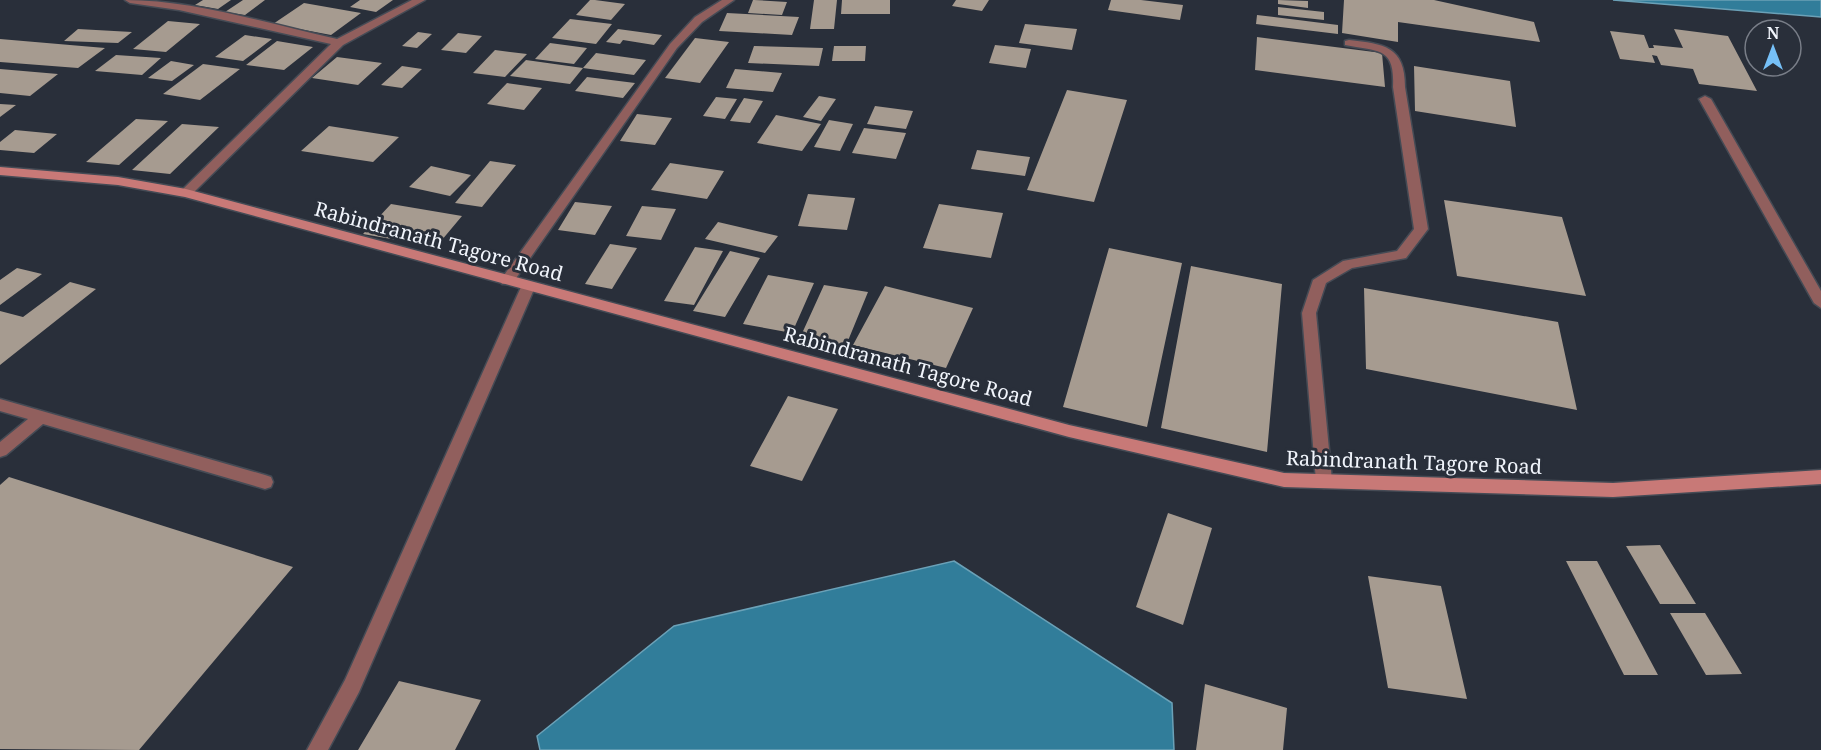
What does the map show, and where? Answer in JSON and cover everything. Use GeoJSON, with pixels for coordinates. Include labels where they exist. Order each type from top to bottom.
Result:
{"type":"FeatureCollection","features":[{"type":"Feature","properties":{"kind":"street"},"geometry":{"type":"LineString","coordinates":[[130,0],[179,7],[339,44]]}},
{"type":"Feature","properties":{"kind":"street"},"geometry":{"type":"LineString","coordinates":[[186,193],[339,44],[358,31],[420,0]]}},
{"type":"Feature","properties":{"kind":"street"},"geometry":{"type":"LineString","coordinates":[[507,281],[585,168],[688,29],[716,6],[729,0]]}},
{"type":"Feature","properties":{"kind":"street"},"geometry":{"type":"LineString","coordinates":[[1324,481],[1309,313],[1320,280],[1348,264],[1401,255],[1421,229],[1399,87],[1398,66],[1391,54],[1372,46],[1349,43]]}},
{"type":"Feature","properties":{"kind":"street"},"geometry":{"type":"LineString","coordinates":[[1705,99],[1821,303]]}},
{"type":"Feature","properties":{"kind":"street","name":"Rabindranath Tagore Road"},"geometry":{"type":"LineString","coordinates":[[0,171],[118,182],[186,193],[1069,431],[1284,480],[1613,490],[1821,477]]}},
{"type":"Feature","properties":{"kind":"street"},"geometry":{"type":"LineString","coordinates":[[317,750],[352,686],[528,287]]}},
{"type":"Feature","properties":{"kind":"street"},"geometry":{"type":"LineString","coordinates":[[0,405],[265,482]]}},
{"type":"Feature","properties":{"kind":"street"},"geometry":{"type":"LineString","coordinates":[[0,451],[42,416]]}},
{"type":"Feature","properties":{"kind":"water"},"geometry":{"type":"Polygon","coordinates":[[[1613,0],[1821,0],[1821,17],[1809,16],[1613,0]]]}},
{"type":"Feature","properties":{"kind":"water"},"geometry":{"type":"Polygon","coordinates":[[[954,561],[1172,703],[1174,750],[540,750],[537,736],[674,626],[954,561]]]}},
{"type":"Feature","properties":{"kind":"building"},"geometry":{"type":"Polygon","coordinates":[[[203,0],[231,0],[218,9],[195,5],[203,0]]]}},
{"type":"Feature","properties":{"kind":"building"},"geometry":{"type":"Polygon","coordinates":[[[243,0],[265,0],[245,15],[225,12],[243,0]]]}},
{"type":"Feature","properties":{"kind":"building"},"geometry":{"type":"Polygon","coordinates":[[[360,0],[393,0],[376,12],[350,7],[360,0]]]}},
{"type":"Feature","properties":{"kind":"building"},"geometry":{"type":"Polygon","coordinates":[[[590,0],[625,4],[611,20],[576,15],[590,0]]]}},
{"type":"Feature","properties":{"kind":"building"},"geometry":{"type":"Polygon","coordinates":[[[753,0],[787,2],[782,15],[748,13],[753,0]]]}},
{"type":"Feature","properties":{"kind":"building"},"geometry":{"type":"Polygon","coordinates":[[[814,0],[837,0],[834,29],[810,29],[814,0]]]}},
{"type":"Feature","properties":{"kind":"building"},"geometry":{"type":"Polygon","coordinates":[[[842,0],[890,0],[890,14],[841,14],[842,0]]]}},
{"type":"Feature","properties":{"kind":"building"},"geometry":{"type":"Polygon","coordinates":[[[956,0],[989,0],[982,11],[952,6],[956,0]]]}},
{"type":"Feature","properties":{"kind":"building"},"geometry":{"type":"Polygon","coordinates":[[[1111,0],[1141,0],[1183,5],[1180,20],[1108,10],[1111,0]]]}},
{"type":"Feature","properties":{"kind":"building"},"geometry":{"type":"Polygon","coordinates":[[[1278,0],[1308,1],[1308,8],[1278,4],[1278,0]]]}},
{"type":"Feature","properties":{"kind":"building"},"geometry":{"type":"Polygon","coordinates":[[[1344,0],[1434,0],[1534,22],[1540,42],[1398,22],[1398,42],[1342,33],[1344,0]]]}},
{"type":"Feature","properties":{"kind":"building"},"geometry":{"type":"Polygon","coordinates":[[[304,3],[361,13],[331,35],[273,24],[304,3]]]}},
{"type":"Feature","properties":{"kind":"building"},"geometry":{"type":"Polygon","coordinates":[[[1278,7],[1324,12],[1324,20],[1278,15],[1278,7]]]}},
{"type":"Feature","properties":{"kind":"building"},"geometry":{"type":"Polygon","coordinates":[[[727,13],[799,17],[792,35],[719,31],[727,13]]]}},
{"type":"Feature","properties":{"kind":"building"},"geometry":{"type":"Polygon","coordinates":[[[1257,15],[1338,25],[1338,34],[1256,24],[1257,15]]]}},
{"type":"Feature","properties":{"kind":"building"},"geometry":{"type":"Polygon","coordinates":[[[570,19],[612,24],[596,44],[552,38],[570,19]]]}},
{"type":"Feature","properties":{"kind":"building"},"geometry":{"type":"Polygon","coordinates":[[[168,21],[200,24],[166,52],[133,49],[168,21]]]}},
{"type":"Feature","properties":{"kind":"building"},"geometry":{"type":"Polygon","coordinates":[[[1025,24],[1077,29],[1072,50],[1019,43],[1025,24]]]}},
{"type":"Feature","properties":{"kind":"building"},"geometry":{"type":"Polygon","coordinates":[[[78,29],[132,32],[118,43],[64,41],[78,29]]]}},
{"type":"Feature","properties":{"kind":"building"},"geometry":{"type":"Polygon","coordinates":[[[618,29],[662,35],[654,45],[623,40],[620,44],[606,42],[618,29]]]}},
{"type":"Feature","properties":{"kind":"building"},"geometry":{"type":"Polygon","coordinates":[[[1674,29],[1728,36],[1743,64],[1743,78],[1750,78],[1757,91],[1699,84],[1693,69],[1661,65],[1657,56],[1652,55],[1655,63],[1620,59],[1610,31],[1644,35],[1649,48],[1654,48],[1653,45],[1683,48],[1674,29]]]}},
{"type":"Feature","properties":{"kind":"building"},"geometry":{"type":"Polygon","coordinates":[[[418,32],[432,34],[417,48],[402,46],[418,32]]]}},
{"type":"Feature","properties":{"kind":"building"},"geometry":{"type":"Polygon","coordinates":[[[458,33],[482,36],[466,53],[441,50],[458,33]]]}},
{"type":"Feature","properties":{"kind":"building"},"geometry":{"type":"Polygon","coordinates":[[[245,35],[272,39],[243,61],[215,57],[245,35]]]}},
{"type":"Feature","properties":{"kind":"building"},"geometry":{"type":"Polygon","coordinates":[[[1257,37],[1382,53],[1385,87],[1255,70],[1257,37]]]}},
{"type":"Feature","properties":{"kind":"building"},"geometry":{"type":"Polygon","coordinates":[[[695,38],[729,42],[700,83],[665,78],[695,38]]]}},
{"type":"Feature","properties":{"kind":"building"},"geometry":{"type":"Polygon","coordinates":[[[0,39],[105,48],[78,68],[0,62],[0,39]]]}},
{"type":"Feature","properties":{"kind":"building"},"geometry":{"type":"Polygon","coordinates":[[[277,41],[313,47],[284,70],[246,65],[277,41]]]}},
{"type":"Feature","properties":{"kind":"building"},"geometry":{"type":"Polygon","coordinates":[[[550,43],[587,48],[574,64],[535,59],[550,43]]]}},
{"type":"Feature","properties":{"kind":"building"},"geometry":{"type":"Polygon","coordinates":[[[995,45],[1031,49],[1026,68],[989,63],[995,45]]]}},
{"type":"Feature","properties":{"kind":"building"},"geometry":{"type":"Polygon","coordinates":[[[754,46],[823,48],[819,66],[748,63],[754,46]]]}},
{"type":"Feature","properties":{"kind":"building"},"geometry":{"type":"Polygon","coordinates":[[[834,46],[866,46],[865,61],[832,61],[834,46]]]}},
{"type":"Feature","properties":{"kind":"building"},"geometry":{"type":"Polygon","coordinates":[[[495,50],[527,54],[505,77],[473,73],[495,50]]]}},
{"type":"Feature","properties":{"kind":"building"},"geometry":{"type":"Polygon","coordinates":[[[596,53],[646,60],[634,75],[583,68],[596,53]]]}},
{"type":"Feature","properties":{"kind":"building"},"geometry":{"type":"Polygon","coordinates":[[[116,55],[161,58],[142,75],[95,71],[116,55]]]}},
{"type":"Feature","properties":{"kind":"building"},"geometry":{"type":"Polygon","coordinates":[[[337,57],[382,63],[358,85],[312,78],[337,57]]]}},
{"type":"Feature","properties":{"kind":"building"},"geometry":{"type":"Polygon","coordinates":[[[526,60],[583,68],[570,84],[510,76],[526,60]]]}},
{"type":"Feature","properties":{"kind":"building"},"geometry":{"type":"Polygon","coordinates":[[[171,61],[194,65],[172,81],[148,78],[171,61]]]}},
{"type":"Feature","properties":{"kind":"building"},"geometry":{"type":"Polygon","coordinates":[[[203,64],[240,69],[200,100],[163,94],[203,64]]]}},
{"type":"Feature","properties":{"kind":"building"},"geometry":{"type":"Polygon","coordinates":[[[402,66],[422,69],[402,88],[381,85],[402,66]]]}},
{"type":"Feature","properties":{"kind":"building"},"geometry":{"type":"Polygon","coordinates":[[[1414,66],[1510,81],[1516,127],[1415,111],[1414,66]]]}},
{"type":"Feature","properties":{"kind":"building"},"geometry":{"type":"Polygon","coordinates":[[[0,69],[58,74],[30,96],[0,93],[0,69]]]}},
{"type":"Feature","properties":{"kind":"building"},"geometry":{"type":"Polygon","coordinates":[[[735,69],[782,73],[773,92],[726,88],[735,69]]]}},
{"type":"Feature","properties":{"kind":"building"},"geometry":{"type":"Polygon","coordinates":[[[587,77],[635,83],[623,98],[575,91],[587,77]]]}},
{"type":"Feature","properties":{"kind":"building"},"geometry":{"type":"Polygon","coordinates":[[[507,83],[542,88],[524,110],[487,104],[507,83]]]}},
{"type":"Feature","properties":{"kind":"building"},"geometry":{"type":"Polygon","coordinates":[[[1067,90],[1127,100],[1094,202],[1027,190],[1067,90]]]}},
{"type":"Feature","properties":{"kind":"building"},"geometry":{"type":"Polygon","coordinates":[[[819,96],[836,99],[821,121],[803,117],[819,96]]]}},
{"type":"Feature","properties":{"kind":"building"},"geometry":{"type":"Polygon","coordinates":[[[716,97],[737,99],[725,119],[703,116],[716,97]]]}},
{"type":"Feature","properties":{"kind":"building"},"geometry":{"type":"Polygon","coordinates":[[[744,98],[763,101],[750,123],[730,121],[744,98]]]}},
{"type":"Feature","properties":{"kind":"building"},"geometry":{"type":"Polygon","coordinates":[[[0,104],[16,105],[0,117],[0,104]]]}},
{"type":"Feature","properties":{"kind":"building"},"geometry":{"type":"Polygon","coordinates":[[[875,106],[913,111],[906,129],[867,124],[875,106]]]}},
{"type":"Feature","properties":{"kind":"building"},"geometry":{"type":"Polygon","coordinates":[[[637,114],[672,118],[655,145],[620,141],[637,114]]]}},
{"type":"Feature","properties":{"kind":"building"},"geometry":{"type":"Polygon","coordinates":[[[776,115],[821,124],[802,151],[757,143],[776,115]]]}},
{"type":"Feature","properties":{"kind":"building"},"geometry":{"type":"Polygon","coordinates":[[[136,119],[168,121],[119,165],[86,162],[136,119]]]}},
{"type":"Feature","properties":{"kind":"building"},"geometry":{"type":"Polygon","coordinates":[[[829,120],[853,124],[840,151],[814,147],[829,120]]]}},
{"type":"Feature","properties":{"kind":"building"},"geometry":{"type":"Polygon","coordinates":[[[182,124],[219,127],[170,174],[132,170],[182,124]]]}},
{"type":"Feature","properties":{"kind":"building"},"geometry":{"type":"Polygon","coordinates":[[[329,126],[399,137],[373,162],[301,151],[329,126]]]}},
{"type":"Feature","properties":{"kind":"building"},"geometry":{"type":"Polygon","coordinates":[[[864,128],[906,133],[896,159],[852,153],[864,128]]]}},
{"type":"Feature","properties":{"kind":"building"},"geometry":{"type":"Polygon","coordinates":[[[15,130],[57,134],[34,153],[0,150],[0,142],[15,130]]]}},
{"type":"Feature","properties":{"kind":"building"},"geometry":{"type":"Polygon","coordinates":[[[977,150],[1030,157],[1025,176],[971,169],[977,150]]]}},
{"type":"Feature","properties":{"kind":"building"},"geometry":{"type":"Polygon","coordinates":[[[490,161],[516,165],[482,207],[455,203],[490,161]]]}},
{"type":"Feature","properties":{"kind":"building"},"geometry":{"type":"Polygon","coordinates":[[[670,163],[724,171],[707,199],[651,190],[670,163]]]}},
{"type":"Feature","properties":{"kind":"building"},"geometry":{"type":"Polygon","coordinates":[[[431,166],[471,175],[450,196],[409,187],[431,166]]]}},
{"type":"Feature","properties":{"kind":"building"},"geometry":{"type":"Polygon","coordinates":[[[808,194],[855,198],[847,230],[798,226],[808,194]]]}},
{"type":"Feature","properties":{"kind":"building"},"geometry":{"type":"Polygon","coordinates":[[[1444,200],[1562,217],[1586,296],[1457,276],[1444,200]]]}},
{"type":"Feature","properties":{"kind":"building"},"geometry":{"type":"Polygon","coordinates":[[[575,202],[612,206],[595,235],[558,230],[575,202]]]}},
{"type":"Feature","properties":{"kind":"building"},"geometry":{"type":"Polygon","coordinates":[[[391,204],[462,216],[436,247],[363,234],[391,204]]]}},
{"type":"Feature","properties":{"kind":"building"},"geometry":{"type":"Polygon","coordinates":[[[939,204],[1003,213],[991,258],[923,248],[939,204]]]}},
{"type":"Feature","properties":{"kind":"building"},"geometry":{"type":"Polygon","coordinates":[[[642,206],[676,209],[661,240],[626,236],[642,206]]]}},
{"type":"Feature","properties":{"kind":"building"},"geometry":{"type":"Polygon","coordinates":[[[718,222],[778,236],[765,253],[705,239],[718,222]]]}},
{"type":"Feature","properties":{"kind":"building"},"geometry":{"type":"Polygon","coordinates":[[[610,244],[637,248],[612,289],[585,284],[610,244]]]}},
{"type":"Feature","properties":{"kind":"building"},"geometry":{"type":"Polygon","coordinates":[[[695,247],[723,251],[694,305],[664,301],[695,247]]]}},
{"type":"Feature","properties":{"kind":"building"},"geometry":{"type":"Polygon","coordinates":[[[1109,248],[1182,263],[1147,427],[1063,407],[1109,248]]]}},
{"type":"Feature","properties":{"kind":"building"},"geometry":{"type":"Polygon","coordinates":[[[730,251],[760,258],[725,317],[693,311],[730,251]]]}},
{"type":"Feature","properties":{"kind":"building"},"geometry":{"type":"Polygon","coordinates":[[[1191,266],[1282,284],[1267,452],[1161,428],[1191,266]]]}},
{"type":"Feature","properties":{"kind":"building"},"geometry":{"type":"Polygon","coordinates":[[[17,268],[42,274],[0,305],[0,280],[17,268]]]}},
{"type":"Feature","properties":{"kind":"building"},"geometry":{"type":"Polygon","coordinates":[[[768,275],[814,283],[792,333],[743,324],[768,275]]]}},
{"type":"Feature","properties":{"kind":"building"},"geometry":{"type":"Polygon","coordinates":[[[70,282],[96,289],[0,365],[0,311],[23,317],[70,282]]]}},
{"type":"Feature","properties":{"kind":"building"},"geometry":{"type":"Polygon","coordinates":[[[824,285],[868,292],[845,348],[799,340],[824,285]]]}},
{"type":"Feature","properties":{"kind":"building"},"geometry":{"type":"Polygon","coordinates":[[[885,286],[973,308],[946,368],[853,345],[885,286]]]}},
{"type":"Feature","properties":{"kind":"building"},"geometry":{"type":"Polygon","coordinates":[[[1364,288],[1558,322],[1577,410],[1366,369],[1364,288]]]}},
{"type":"Feature","properties":{"kind":"building"},"geometry":{"type":"Polygon","coordinates":[[[788,396],[838,409],[802,481],[750,466],[788,396]]]}},
{"type":"Feature","properties":{"kind":"building"},"geometry":{"type":"Polygon","coordinates":[[[9,477],[293,567],[139,750],[0,749],[0,485],[9,477]]]}},
{"type":"Feature","properties":{"kind":"building"},"geometry":{"type":"Polygon","coordinates":[[[1168,513],[1212,528],[1183,625],[1136,607],[1168,513]]]}},
{"type":"Feature","properties":{"kind":"building"},"geometry":{"type":"Polygon","coordinates":[[[1660,545],[1696,604],[1660,604],[1626,546],[1660,545]]]}},
{"type":"Feature","properties":{"kind":"building"},"geometry":{"type":"Polygon","coordinates":[[[1566,561],[1597,561],[1658,675],[1624,675],[1566,561]]]}},
{"type":"Feature","properties":{"kind":"building"},"geometry":{"type":"Polygon","coordinates":[[[1368,576],[1441,586],[1467,699],[1388,688],[1368,576]]]}},
{"type":"Feature","properties":{"kind":"building"},"geometry":{"type":"Polygon","coordinates":[[[1670,613],[1705,613],[1742,674],[1706,675],[1670,613]]]}},
{"type":"Feature","properties":{"kind":"building"},"geometry":{"type":"Polygon","coordinates":[[[399,681],[481,700],[455,750],[358,750],[399,681]]]}},
{"type":"Feature","properties":{"kind":"building"},"geometry":{"type":"Polygon","coordinates":[[[1205,684],[1287,708],[1283,750],[1196,750],[1205,684]]]}}]}
